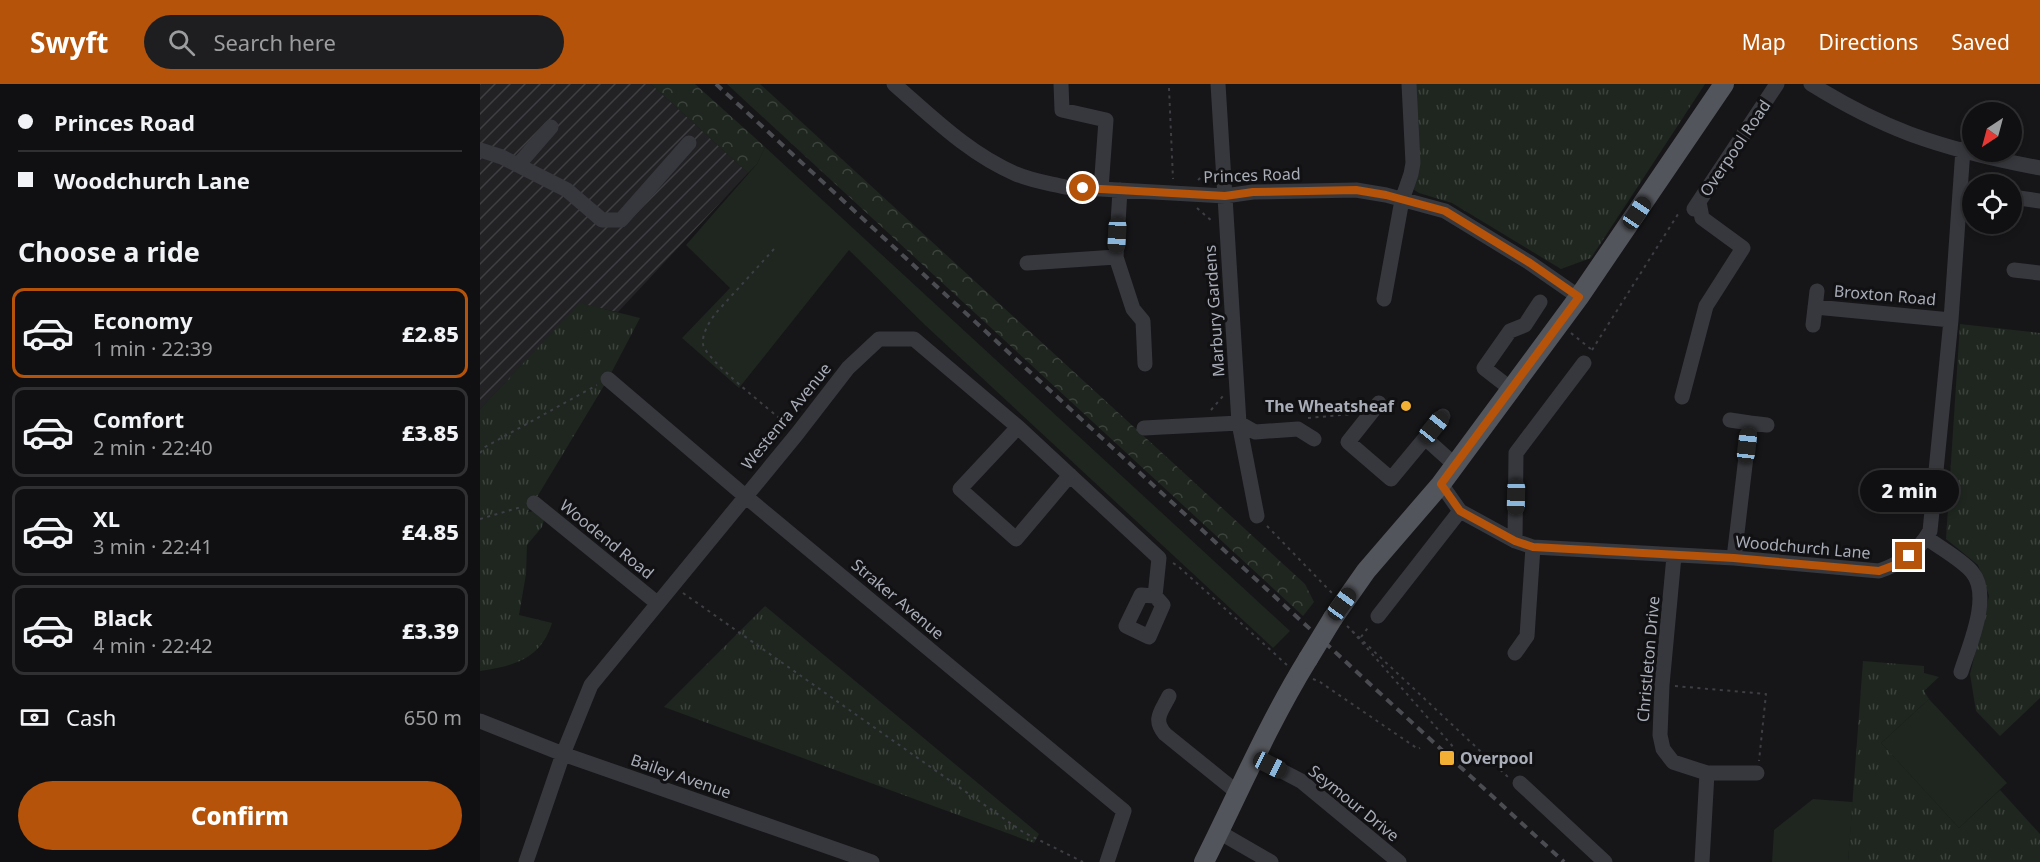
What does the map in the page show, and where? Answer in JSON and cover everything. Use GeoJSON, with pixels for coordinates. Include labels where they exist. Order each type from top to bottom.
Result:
{"type":"FeatureCollection","features":[{"type":"Feature","properties":{"kind":"main road"},"geometry":{"type":"LineString","coordinates":[[1204,862],[1254,757],[1303,667],[1340,616],[1366,571],[1441,484],[1579,297],[1724,84]]}},
{"type":"Feature","properties":{"kind":"street","name":"Princes Road"},"geometry":{"type":"LineString","coordinates":[[894,84],[961,142],[987,160],[1017,175],[1039,182],[1065,187],[1225,196],[1253,192],[1356,190],[1386,195],[1445,211],[1530,263],[1579,297]]}},
{"type":"Feature","properties":{"kind":"street"},"geometry":{"type":"LineString","coordinates":[[1061,84],[1062,110],[1106,120],[1101,189]]}},
{"type":"Feature","properties":{"kind":"street","name":"Marbury Gardens"},"geometry":{"type":"LineString","coordinates":[[1218,84],[1239,423],[1257,516]]}},
{"type":"Feature","properties":{"kind":"street"},"geometry":{"type":"LineString","coordinates":[[1384,299],[1402,200],[1413,163],[1409,84]]}},
{"type":"Feature","properties":{"kind":"street","name":"Overpool Road"},"geometry":{"type":"LineString","coordinates":[[1696,207],[1777,84]]}},
{"type":"Feature","properties":{"kind":"street"},"geometry":{"type":"LineString","coordinates":[[1810,84],[1909,134],[1962,149]]}},
{"type":"Feature","properties":{"kind":"street"},"geometry":{"type":"LineString","coordinates":[[518,165],[551,127]]}},
{"type":"Feature","properties":{"kind":"street"},"geometry":{"type":"LineString","coordinates":[[480,150],[502,157],[567,189],[602,220],[621,220],[689,143]]}},
{"type":"Feature","properties":{"kind":"street"},"geometry":{"type":"LineString","coordinates":[[1961,672],[1981,604],[1979,588],[1973,573],[1927,537],[1930,531],[1950,320],[1962,162]]}},
{"type":"Feature","properties":{"kind":"street"},"geometry":{"type":"LineString","coordinates":[[2008,162],[2040,168]]}},
{"type":"Feature","properties":{"kind":"street"},"geometry":{"type":"LineString","coordinates":[[1120,190],[1116,257],[1133,309],[1143,321],[1145,364]]}},
{"type":"Feature","properties":{"kind":"street"},"geometry":{"type":"LineString","coordinates":[[2022,198],[2040,201]]}},
{"type":"Feature","properties":{"kind":"street"},"geometry":{"type":"LineString","coordinates":[[1682,397],[1707,306],[1743,248],[1702,218],[1696,207]]}},
{"type":"Feature","properties":{"kind":"street"},"geometry":{"type":"LineString","coordinates":[[1027,263],[1116,257]]}},
{"type":"Feature","properties":{"kind":"street"},"geometry":{"type":"LineString","coordinates":[[2014,270],[2040,273]]}},
{"type":"Feature","properties":{"kind":"street","name":"Broxton Road"},"geometry":{"type":"LineString","coordinates":[[1813,325],[1817,291]]}},
{"type":"Feature","properties":{"kind":"street"},"geometry":{"type":"LineString","coordinates":[[1510,389],[1484,368],[1510,331],[1525,325],[1540,302]]}},
{"type":"Feature","properties":{"kind":"street","name":"Broxton Road"},"geometry":{"type":"LineString","coordinates":[[1815,307],[1950,320]]}},
{"type":"Feature","properties":{"kind":"street","name":"Westenra Avenue"},"geometry":{"type":"LineString","coordinates":[[526,862],[563,753],[591,685],[797,434],[848,368],[879,339],[914,339],[1018,427],[1160,558]]}},
{"type":"Feature","properties":{"kind":"street"},"geometry":{"type":"LineString","coordinates":[[1515,541],[1516,453],[1588,357]]}},
{"type":"Feature","properties":{"kind":"street","name":"Straker Avenue"},"geometry":{"type":"LineString","coordinates":[[608,379],[1124,811],[1107,862]]}},
{"type":"Feature","properties":{"kind":"street"},"geometry":{"type":"LineString","coordinates":[[1379,403],[1348,442],[1391,479],[1443,416]]}},
{"type":"Feature","properties":{"kind":"street"},"geometry":{"type":"LineString","coordinates":[[1730,420],[1767,424]]}},
{"type":"Feature","properties":{"kind":"street"},"geometry":{"type":"LineString","coordinates":[[1144,428],[1239,423],[1255,432],[1298,429],[1314,439]]}},
{"type":"Feature","properties":{"kind":"street"},"geometry":{"type":"LineString","coordinates":[[1734,558],[1750,423]]}},
{"type":"Feature","properties":{"kind":"street"},"geometry":{"type":"LineString","coordinates":[[1018,427],[960,489],[1016,539],[1070,476]]}},
{"type":"Feature","properties":{"kind":"street"},"geometry":{"type":"LineString","coordinates":[[1425,438],[1455,465]]}},
{"type":"Feature","properties":{"kind":"street","name":"Woodchurch Lane"},"geometry":{"type":"LineString","coordinates":[[1441,484],[1460,511],[1515,541],[1533,547],[1734,558],[1879,571],[1909,556],[1922,546],[1927,537]]}},
{"type":"Feature","properties":{"kind":"street","name":"Woodend Road"},"geometry":{"type":"LineString","coordinates":[[534,503],[657,603]]}},
{"type":"Feature","properties":{"kind":"street"},"geometry":{"type":"LineString","coordinates":[[1378,616],[1460,511]]}},
{"type":"Feature","properties":{"kind":"street"},"geometry":{"type":"LineString","coordinates":[[1515,653],[1527,636],[1533,547]]}},
{"type":"Feature","properties":{"kind":"street","name":"Christleton Drive"},"geometry":{"type":"LineString","coordinates":[[1674,556],[1662,685],[1660,735],[1663,749],[1673,762],[1707,773],[1757,773]]}},
{"type":"Feature","properties":{"kind":"street"},"geometry":{"type":"LineString","coordinates":[[1155,596],[1160,558]]}},
{"type":"Feature","properties":{"kind":"street"},"geometry":{"type":"LineString","coordinates":[[1169,696],[1158,719],[1159,727],[1238,792]]}},
{"type":"Feature","properties":{"kind":"street","name":"Bailey Avenue"},"geometry":{"type":"LineString","coordinates":[[480,721],[563,753],[872,862]]}},
{"type":"Feature","properties":{"kind":"street","name":"Seymour Drive"},"geometry":{"type":"LineString","coordinates":[[1254,757],[1301,780],[1398,862]]}},
{"type":"Feature","properties":{"kind":"street"},"geometry":{"type":"LineString","coordinates":[[1702,862],[1707,773]]}},
{"type":"Feature","properties":{"kind":"street"},"geometry":{"type":"LineString","coordinates":[[1520,783],[1605,862]]}},
{"type":"Feature","properties":{"kind":"street"},"geometry":{"type":"LineString","coordinates":[[1219,832],[1271,862]]}},
{"type":"Feature","properties":{"kind":"path"},"geometry":{"type":"LineString","coordinates":[[1169,88],[1178,194],[1227,236]]}},
{"type":"Feature","properties":{"kind":"path"},"geometry":{"type":"LineString","coordinates":[[1178,194],[1223,158]]}},
{"type":"Feature","properties":{"kind":"path"},"geometry":{"type":"LineString","coordinates":[[1559,323],[1588,357],[1682,208],[1696,207]]}},
{"type":"Feature","properties":{"kind":"path"},"geometry":{"type":"LineString","coordinates":[[774,249],[715,314],[707,326],[703,345],[709,356],[725,372],[797,434]]}},
{"type":"Feature","properties":{"kind":"path"},"geometry":{"type":"LineString","coordinates":[[480,453],[485,447],[608,379]]}},
{"type":"Feature","properties":{"kind":"path"},"geometry":{"type":"LineString","coordinates":[[1199,425],[1237,380]]}},
{"type":"Feature","properties":{"kind":"path"},"geometry":{"type":"LineString","coordinates":[[480,519],[534,503]]}},
{"type":"Feature","properties":{"kind":"path"},"geometry":{"type":"LineString","coordinates":[[1257,516],[1455,749],[1453,752]]}},
{"type":"Feature","properties":{"kind":"path"},"geometry":{"type":"LineString","coordinates":[[1160,558],[1178,566],[1320,682],[1418,749],[1420,748]]}},
{"type":"Feature","properties":{"kind":"path"},"geometry":{"type":"LineString","coordinates":[[672,586],[1023,832],[1083,862]]}},
{"type":"Feature","properties":{"kind":"path"},"geometry":{"type":"LineString","coordinates":[[1340,616],[1511,780],[1520,783]]}},
{"type":"Feature","properties":{"kind":"path"},"geometry":{"type":"LineString","coordinates":[[1662,685],[1766,694],[1757,773]]}},
{"type":"Feature","properties":{"kind":"shaded area"},"geometry":{"type":"Polygon","coordinates":[[[480,84],[651,84],[748,173],[618,312],[580,304],[480,409],[480,84]]]}},
{"type":"Feature","properties":{"kind":"green space"},"geometry":{"type":"Polygon","coordinates":[[[651,84],[695,84],[765,147],[757,164],[748,173],[651,84]]]}},
{"type":"Feature","properties":{"kind":"green space"},"geometry":{"type":"Polygon","coordinates":[[[727,84],[760,84],[1305,584],[1314,602],[1303,616],[727,84]]]}},
{"type":"Feature","properties":{"kind":"green space"},"geometry":{"type":"Polygon","coordinates":[[[1414,84],[1705,84],[1591,258],[1561,269],[1452,203],[1413,189],[1414,84]]]}},
{"type":"Feature","properties":{"kind":"green space"},"geometry":{"type":"Polygon","coordinates":[[[765,147],[1290,631],[1273,648],[925,325],[849,250],[739,388],[682,338],[730,288],[686,245],[757,164],[765,147]]]}},
{"type":"Feature","properties":{"kind":"green space"},"geometry":{"type":"Polygon","coordinates":[[[580,303],[640,318],[608,379],[528,512],[535,511],[544,520],[542,527],[527,545],[526,574],[519,615],[552,623],[547,635],[541,645],[525,659],[480,671],[480,409],[580,303]]]}},
{"type":"Feature","properties":{"kind":"green space"},"geometry":{"type":"Polygon","coordinates":[[[1960,324],[2040,333],[2040,698],[2000,736],[1976,711],[1970,674],[1989,596],[1978,565],[1946,539],[1960,324]]]}},
{"type":"Feature","properties":{"kind":"green space"},"geometry":{"type":"Polygon","coordinates":[[[765,606],[1039,834],[1034,843],[664,707],[765,606]]]}},
{"type":"Feature","properties":{"kind":"green space"},"geometry":{"type":"Polygon","coordinates":[[[1863,661],[1924,666],[1924,673],[1939,677],[1924,691],[1929,699],[1881,743],[1959,828],[2000,790],[2040,834],[2040,862],[1848,862],[1863,661]]]}},
{"type":"Feature","properties":{"kind":"green space"},"geometry":{"type":"Polygon","coordinates":[[[1929,699],[2007,783],[1959,828],[1881,743],[1929,699]]]}},
{"type":"Feature","properties":{"kind":"green space"},"geometry":{"type":"Polygon","coordinates":[[[1813,799],[1853,802],[1848,862],[1772,862],[1774,830],[1813,799]]]}},
{"type":"Feature","properties":{"kind":"railway"},"geometry":{"type":"LineString","coordinates":[[716,84],[1564,862]]}},
{"type":"Feature","properties":{"kind":"place","name":"The Wheatsheaf"},"geometry":{"type":"Point","coordinates":[1406,406]}},
{"type":"Feature","properties":{"kind":"place","name":"Overpool"},"geometry":{"type":"Point","coordinates":[1447,758]}},
{"type":"Feature","properties":{"kind":"route"},"geometry":{"type":"LineString","coordinates":[[1083,188],[1225,196],[1253,192],[1356,190],[1386,195],[1445,211],[1530,263],[1579,297],[1441,484],[1460,511],[1515,541],[1533,547],[1734,558],[1879,571],[1909,556]]}}]}
